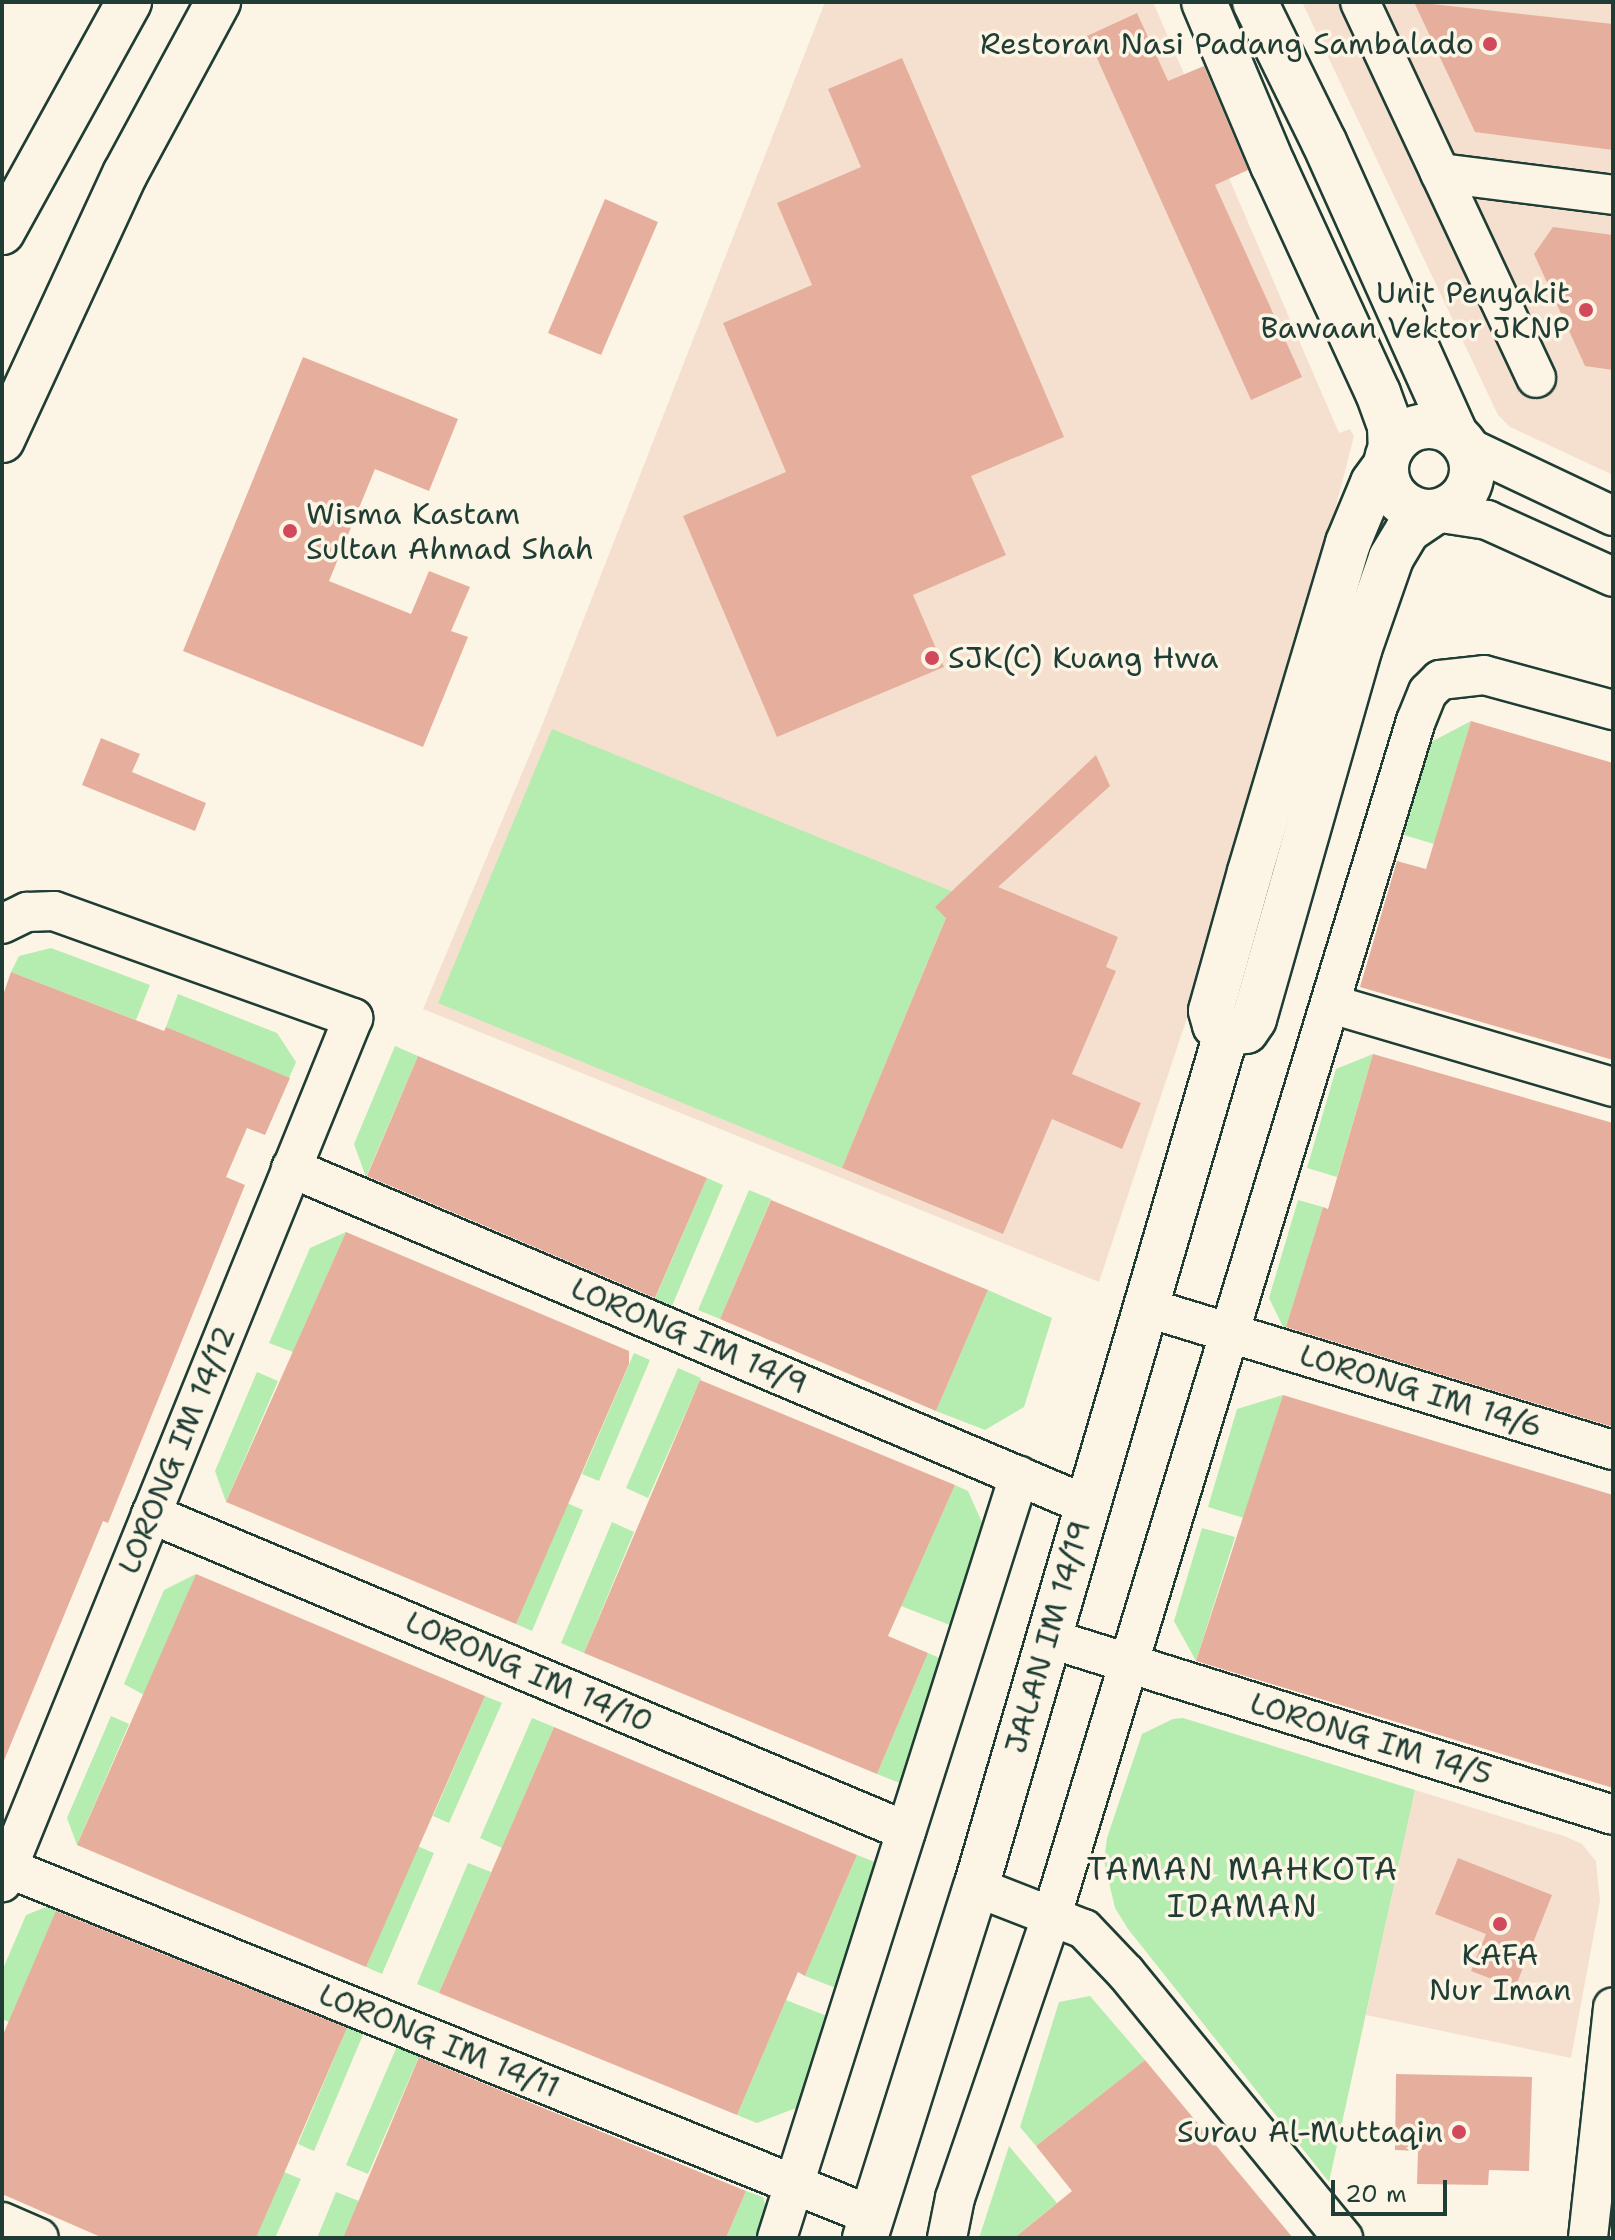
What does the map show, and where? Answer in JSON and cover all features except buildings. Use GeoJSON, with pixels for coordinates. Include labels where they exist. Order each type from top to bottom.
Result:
{"type":"FeatureCollection","features":[{"type":"Feature","properties":{"kind":"street"},"geometry":{"type":"LineString","coordinates":[[2,232],[129,2]]}},
{"type":"Feature","properties":{"kind":"street"},"geometry":{"type":"LineString","coordinates":[[2,440],[125,174],[218,2]]}},
{"type":"Feature","properties":{"kind":"street"},"geometry":{"type":"LineString","coordinates":[[1204,2],[1273,165],[1378,393],[1390,426],[1387,481],[1405,505],[1419,511],[1487,520],[1613,577]]}},
{"type":"Feature","properties":{"kind":"street"},"geometry":{"type":"LineString","coordinates":[[1255,2],[1324,142],[1460,440],[1473,472],[1469,486],[1450,507],[1435,512],[1408,530],[1391,558],[1359,650],[1254,1019],[1240,1034],[1226,1034],[1215,1025],[1211,1011],[1246,886],[1348,543],[1373,483],[1389,457],[1413,429],[1441,427],[1460,440],[1613,516]]}},
{"type":"Feature","properties":{"kind":"street"},"geometry":{"type":"LineString","coordinates":[[1360,2],[1536,378]]}},
{"type":"Feature","properties":{"kind":"street"},"geometry":{"type":"LineString","coordinates":[[1440,173],[1613,195]]}},
{"type":"Feature","properties":{"kind":"street"},"geometry":{"type":"LineString","coordinates":[[947,2238],[955,2198],[1052,1915],[1416,721],[1428,692],[1440,680],[1458,675],[1484,675],[1613,710]]}},
{"type":"Feature","properties":{"kind":"street","name":"LORONG IM 14/12"},"geometry":{"type":"LineString","coordinates":[[2,924],[27,912],[54,911],[353,1018],[5,1875]]}},
{"type":"Feature","properties":{"kind":"street"},"geometry":{"type":"LineString","coordinates":[[1331,1004],[1613,1087]]}},
{"type":"Feature","properties":{"kind":"street","name":"JALAN IM 14/19"},"geometry":{"type":"LineString","coordinates":[[868,2226],[976,1887],[1226,1034]]}},
{"type":"Feature","properties":{"kind":"street","name":"LORONG IM 14/9"},"geometry":{"type":"LineString","coordinates":[[291,1168],[1087,1505]]}},
{"type":"Feature","properties":{"kind":"street","name":"LORONG IM 14/6"},"geometry":{"type":"LineString","coordinates":[[1145,1307],[1613,1450]]}},
{"type":"Feature","properties":{"kind":"street"},"geometry":{"type":"LineString","coordinates":[[777,2238],[1019,1476]]}},
{"type":"Feature","properties":{"kind":"street","name":"LORONG IM 14/10"},"geometry":{"type":"LineString","coordinates":[[151,1514],[906,1831]]}},
{"type":"Feature","properties":{"kind":"street","name":"LORONG IM 14/5"},"geometry":{"type":"LineString","coordinates":[[1048,1638],[1613,1815]]}},
{"type":"Feature","properties":{"kind":"street","name":"LORONG IM 14/11"},"geometry":{"type":"LineString","coordinates":[[5,1875],[795,2184],[868,2226]]}},
{"type":"Feature","properties":{"kind":"street"},"geometry":{"type":"LineString","coordinates":[[976,1887],[1084,1929],[1107,1952],[1343,2238]]}},
{"type":"Feature","properties":{"kind":"street"},"geometry":{"type":"LineString","coordinates":[[1588,2238],[1613,2007]]}},
{"type":"Feature","properties":{"kind":"street"},"geometry":{"type":"LineString","coordinates":[[2,2222],[39,2238]]}},
{"type":"Feature","properties":{"kind":"shaded area","name":"SJK(C) Kuang Hwa"},"geometry":{"type":"Polygon","coordinates":[[[825,2],[1153,2],[1339,433],[1350,429],[1354,436],[1265,784],[1099,1282],[423,1009],[543,723],[825,2]]]}},
{"type":"Feature","properties":{"kind":"shaded area"},"geometry":{"type":"Polygon","coordinates":[[[1302,2],[1613,2],[1613,475],[1510,427],[1498,415],[1302,2]]]}},
{"type":"Feature","properties":{"kind":"shaded area"},"geometry":{"type":"Polygon","coordinates":[[[1415,1790],[1564,1836],[1582,1844],[1596,1861],[1600,1901],[1571,2058],[1366,2015],[1415,1790]]]}},
{"type":"Feature","properties":{"kind":"green space"},"geometry":{"type":"Polygon","coordinates":[[[1471,721],[1434,844],[1404,835],[1431,742],[1471,721]]]}},
{"type":"Feature","properties":{"kind":"green space"},"geometry":{"type":"Polygon","coordinates":[[[552,729],[956,893],[842,1168],[438,1003],[552,729]]]}},
{"type":"Feature","properties":{"kind":"green space"},"geometry":{"type":"Polygon","coordinates":[[[51,948],[150,985],[136,1020],[11,972],[19,956],[51,948]]]}},
{"type":"Feature","properties":{"kind":"green space"},"geometry":{"type":"Polygon","coordinates":[[[178,994],[277,1033],[296,1062],[289,1078],[166,1027],[178,994]]]}},
{"type":"Feature","properties":{"kind":"green space"},"geometry":{"type":"Polygon","coordinates":[[[395,1046],[418,1056],[366,1177],[354,1144],[395,1046]]]}},
{"type":"Feature","properties":{"kind":"green space"},"geometry":{"type":"Polygon","coordinates":[[[1373,1054],[1337,1177],[1307,1168],[1336,1069],[1373,1054]]]}},
{"type":"Feature","properties":{"kind":"green space"},"geometry":{"type":"Polygon","coordinates":[[[707,1178],[723,1185],[672,1306],[655,1299],[707,1178]]]}},
{"type":"Feature","properties":{"kind":"green space"},"geometry":{"type":"Polygon","coordinates":[[[749,1190],[771,1199],[720,1319],[698,1310],[749,1190]]]}},
{"type":"Feature","properties":{"kind":"green space"},"geometry":{"type":"Polygon","coordinates":[[[1298,1200],[1323,1207],[1285,1331],[1269,1298],[1298,1200]]]}},
{"type":"Feature","properties":{"kind":"green space"},"geometry":{"type":"Polygon","coordinates":[[[346,1232],[293,1352],[269,1343],[310,1248],[346,1232]]]}},
{"type":"Feature","properties":{"kind":"green space"},"geometry":{"type":"Polygon","coordinates":[[[988,1290],[1052,1318],[1024,1407],[985,1430],[936,1411],[988,1290]]]}},
{"type":"Feature","properties":{"kind":"green space"},"geometry":{"type":"Polygon","coordinates":[[[634,1353],[650,1360],[599,1481],[582,1474],[634,1353]]]}},
{"type":"Feature","properties":{"kind":"green space"},"geometry":{"type":"Polygon","coordinates":[[[678,1368],[701,1378],[648,1498],[626,1488],[678,1368]]]}},
{"type":"Feature","properties":{"kind":"green space"},"geometry":{"type":"Polygon","coordinates":[[[257,1372],[278,1381],[226,1502],[215,1471],[257,1372]]]}},
{"type":"Feature","properties":{"kind":"green space"},"geometry":{"type":"Polygon","coordinates":[[[1283,1395],[1244,1518],[1208,1507],[1237,1409],[1283,1395]]]}},
{"type":"Feature","properties":{"kind":"green space"},"geometry":{"type":"Polygon","coordinates":[[[955,1485],[968,1491],[985,1529],[955,1627],[901,1606],[955,1485]]]}},
{"type":"Feature","properties":{"kind":"green space"},"geometry":{"type":"Polygon","coordinates":[[[567,1503],[583,1510],[532,1631],[516,1624],[567,1503]]]}},
{"type":"Feature","properties":{"kind":"green space"},"geometry":{"type":"Polygon","coordinates":[[[612,1522],[634,1532],[584,1653],[561,1643],[612,1522]]]}},
{"type":"Feature","properties":{"kind":"green space"},"geometry":{"type":"Polygon","coordinates":[[[1202,1528],[1235,1537],[1196,1661],[1174,1621],[1202,1528]]]}},
{"type":"Feature","properties":{"kind":"green space"},"geometry":{"type":"Polygon","coordinates":[[[196,1574],[144,1695],[124,1684],[164,1590],[196,1574]]]}},
{"type":"Feature","properties":{"kind":"green space"},"geometry":{"type":"Polygon","coordinates":[[[928,1653],[944,1660],[905,1785],[877,1774],[928,1653]]]}},
{"type":"Feature","properties":{"kind":"green space"},"geometry":{"type":"Polygon","coordinates":[[[485,1696],[502,1703],[449,1823],[433,1816],[485,1696]]]}},
{"type":"Feature","properties":{"kind":"green space"},"geometry":{"type":"Polygon","coordinates":[[[111,1716],[129,1724],[77,1845],[67,1818],[111,1716]]]}},
{"type":"Feature","properties":{"kind":"green space"},"geometry":{"type":"Polygon","coordinates":[[[532,1718],[554,1727],[502,1848],[480,1838],[532,1718]]]}},
{"type":"Feature","properties":{"kind":"green space"},"geometry":{"type":"Polygon","coordinates":[[[1183,1718],[1415,1790],[1329,2182],[1128,1929],[1115,1908],[1104,1861],[1107,1838],[1142,1734],[1173,1719],[1183,1718]]]}},
{"type":"Feature","properties":{"kind":"green space"},"geometry":{"type":"Polygon","coordinates":[[[417,1846],[434,1853],[382,1974],[366,1967],[417,1846]]]}},
{"type":"Feature","properties":{"kind":"green space"},"geometry":{"type":"Polygon","coordinates":[[[857,1855],[880,1864],[841,1990],[805,1976],[857,1855]]]}},
{"type":"Feature","properties":{"kind":"green space"},"geometry":{"type":"Polygon","coordinates":[[[468,1863],[491,1872],[439,1993],[417,1984],[468,1863]]]}},
{"type":"Feature","properties":{"kind":"green space"},"geometry":{"type":"Polygon","coordinates":[[[61,1901],[9,2022],[2,2019],[2,1971],[26,1915],[61,1901]]]}},
{"type":"Feature","properties":{"kind":"green space"},"geometry":{"type":"Polygon","coordinates":[[[1090,1996],[1145,2060],[1036,2146],[1020,2127],[1059,2002],[1090,1996]]]}},
{"type":"Feature","properties":{"kind":"green space"},"geometry":{"type":"Polygon","coordinates":[[[786,2000],[832,2018],[804,2105],[757,2123],[737,2115],[786,2000]]]}},
{"type":"Feature","properties":{"kind":"green space"},"geometry":{"type":"Polygon","coordinates":[[[349,2023],[365,2030],[314,2151],[298,2144],[349,2023]]]}},
{"type":"Feature","properties":{"kind":"green space"},"geometry":{"type":"Polygon","coordinates":[[[398,2044],[420,2054],[368,2174],[346,2165],[398,2044]]]}},
{"type":"Feature","properties":{"kind":"green space"},"geometry":{"type":"Polygon","coordinates":[[[1009,2146],[1057,2203],[1014,2238],[979,2238],[1009,2146]]]}},
{"type":"Feature","properties":{"kind":"green space"},"geometry":{"type":"Polygon","coordinates":[[[284,2172],[301,2179],[275,2238],[256,2238],[284,2172]]]}},
{"type":"Feature","properties":{"kind":"green space"},"geometry":{"type":"Polygon","coordinates":[[[746,2191],[763,2197],[769,2220],[763,2238],[726,2238],[746,2191]]]}},
{"type":"Feature","properties":{"kind":"green space"},"geometry":{"type":"Polygon","coordinates":[[[336,2192],[359,2201],[343,2238],[317,2238],[336,2192]]]}},
{"type":"Feature","properties":{"kind":"place","name":"Restoran Nasi Padang Sambalado"},"geometry":{"type":"Point","coordinates":[1490,44]}},
{"type":"Feature","properties":{"kind":"place","name":"Unit Penyakit Bawaan Vektor JKNP"},"geometry":{"type":"Point","coordinates":[1586,310]}},
{"type":"Feature","properties":{"kind":"place","name":"Wisma Kastam Sultan Ahmad Shah"},"geometry":{"type":"Point","coordinates":[290,531]}},
{"type":"Feature","properties":{"kind":"place","name":"SJK(C) Kuang Hwa"},"geometry":{"type":"Point","coordinates":[932,658]}},
{"type":"Feature","properties":{"kind":"place","name":"KAFA Nur Iman"},"geometry":{"type":"Point","coordinates":[1500,1924]}},
{"type":"Feature","properties":{"kind":"place","name":"Surau Al-Muttaqin"},"geometry":{"type":"Point","coordinates":[1459,2132]}},
{"type":"Feature","properties":{"kind":"district","name":"TAMAN MAHKOTA IDAMAN"},"geometry":{"type":"Point","coordinates":[1243,1888]}}]}
